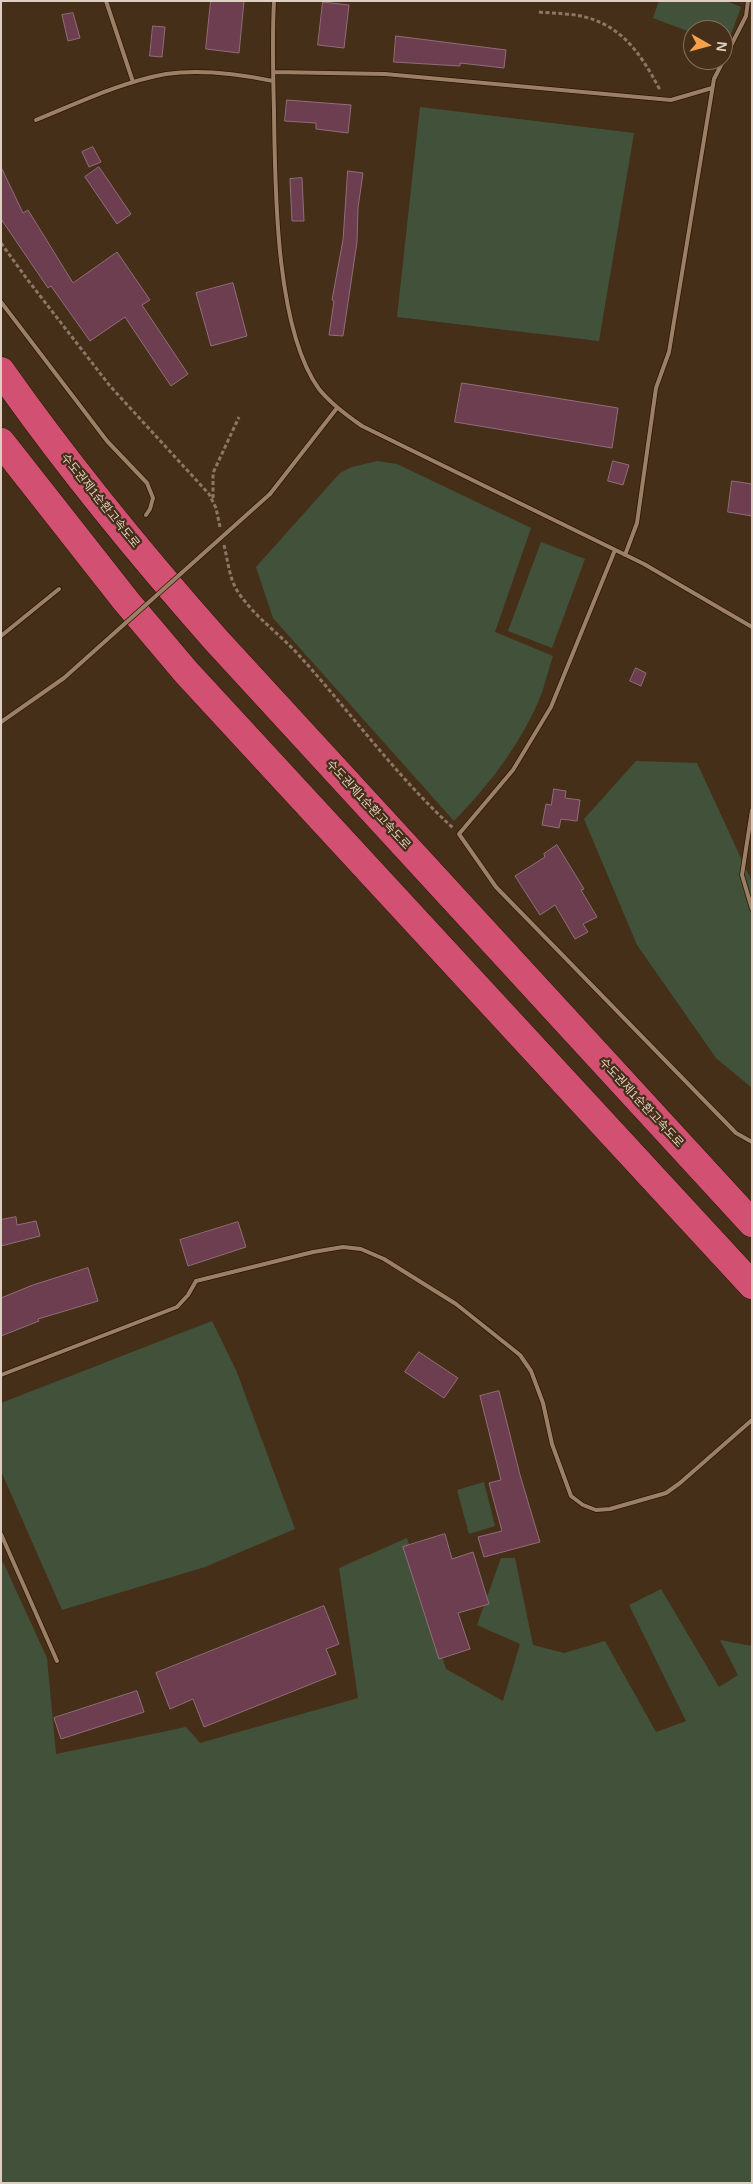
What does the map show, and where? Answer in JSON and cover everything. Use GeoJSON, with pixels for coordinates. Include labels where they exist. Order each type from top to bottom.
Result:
{"type":"FeatureCollection","features":[{"type":"Feature","properties":{"kind":"highway","name":"수도권제1순환고속도로"},"geometry":{"type":"LineString","coordinates":[[1,371],[45,433],[158,574],[752,1223]]}},
{"type":"Feature","properties":{"kind":"highway"},"geometry":{"type":"LineString","coordinates":[[1,442],[126,602],[186,672],[752,1285]]}},
{"type":"Feature","properties":{"kind":"lane"},"geometry":{"type":"LineString","coordinates":[[106,1],[133,82]]}},
{"type":"Feature","properties":{"kind":"lane"},"geometry":{"type":"LineString","coordinates":[[274,1],[275,178],[286,297],[302,356],[319,388],[337,408],[362,426],[625,555],[752,627]]}},
{"type":"Feature","properties":{"kind":"lane"},"geometry":{"type":"LineString","coordinates":[[625,555],[637,523],[656,388],[669,352],[712,88],[714,79],[746,16],[748,1]]}},
{"type":"Feature","properties":{"kind":"lane"},"geometry":{"type":"LineString","coordinates":[[273,72],[385,74],[665,100],[685,98],[712,88]]}},
{"type":"Feature","properties":{"kind":"lane"},"geometry":{"type":"LineString","coordinates":[[36,120],[133,82],[167,74],[242,74],[273,81]]}},
{"type":"Feature","properties":{"kind":"lane"},"geometry":{"type":"LineString","coordinates":[[1,302],[107,441],[147,483],[153,498],[146,515]]}},
{"type":"Feature","properties":{"kind":"lane"},"geometry":{"type":"LineString","coordinates":[[1,722],[64,678],[270,494],[337,408]]}},
{"type":"Feature","properties":{"kind":"lane"},"geometry":{"type":"LineString","coordinates":[[615,550],[551,707],[513,770],[458,834],[496,887],[531,925],[736,1133],[752,1142]]}},
{"type":"Feature","properties":{"kind":"lane"},"geometry":{"type":"LineString","coordinates":[[1,636],[59,589]]}},
{"type":"Feature","properties":{"kind":"lane"},"geometry":{"type":"LineString","coordinates":[[752,810],[742,875],[752,909]]}},
{"type":"Feature","properties":{"kind":"lane"},"geometry":{"type":"LineString","coordinates":[[1,1375],[21,1369],[177,1307],[188,1295],[196,1281],[313,1252],[343,1247],[361,1249],[384,1259],[456,1304],[520,1355],[531,1370],[543,1403],[552,1444],[571,1496],[583,1505],[596,1510],[610,1509],[666,1493],[680,1484],[752,1420]]}},
{"type":"Feature","properties":{"kind":"lane"},"geometry":{"type":"LineString","coordinates":[[1,1534],[57,1661]]}},
{"type":"Feature","properties":{"kind":"path"},"geometry":{"type":"LineString","coordinates":[[539,12],[566,14],[596,20],[624,36],[651,72],[665,100]]}},
{"type":"Feature","properties":{"kind":"path"},"geometry":{"type":"LineString","coordinates":[[213,501],[213,473],[239,417]]}},
{"type":"Feature","properties":{"kind":"green space"},"geometry":{"type":"Polygon","coordinates":[[[659,1],[726,1],[741,7],[733,29],[733,20],[683,20],[683,29],[653,18],[659,1]]]}},
{"type":"Feature","properties":{"kind":"green space"},"geometry":{"type":"Polygon","coordinates":[[[420,107],[634,133],[599,341],[397,317],[420,107]]]}},
{"type":"Feature","properties":{"kind":"green space"},"geometry":{"type":"Polygon","coordinates":[[[377,461],[397,464],[531,528],[495,632],[553,656],[539,700],[513,749],[491,779],[454,821],[273,618],[256,567],[340,473],[352,467],[377,461]]]}},
{"type":"Feature","properties":{"kind":"green space"},"geometry":{"type":"Polygon","coordinates":[[[541,542],[585,559],[552,648],[508,631],[541,542]]]}},
{"type":"Feature","properties":{"kind":"green space"},"geometry":{"type":"Polygon","coordinates":[[[636,761],[697,763],[752,882],[752,1088],[716,1058],[637,945],[584,819],[636,761]]]}},
{"type":"Feature","properties":{"kind":"green space"},"geometry":{"type":"Polygon","coordinates":[[[212,1321],[236,1370],[295,1529],[205,1567],[62,1610],[1,1471],[1,1403],[212,1321]]]}},
{"type":"Feature","properties":{"kind":"green space"},"geometry":{"type":"Polygon","coordinates":[[[484,1482],[495,1526],[469,1534],[457,1490],[484,1482]]]}},
{"type":"Feature","properties":{"kind":"green space"},"geometry":{"type":"Polygon","coordinates":[[[407,1538],[446,1669],[503,1701],[520,1644],[477,1625],[501,1558],[515,1558],[533,1645],[564,1653],[605,1641],[656,1732],[686,1721],[629,1605],[661,1589],[719,1687],[738,1675],[720,1640],[752,1646],[752,2183],[1,2183],[1,1563],[3,1562],[47,1658],[56,1754],[186,1727],[200,1743],[358,1698],[339,1568],[407,1538]]]}},
{"type":"Feature","properties":{"kind":"building"},"geometry":{"type":"Polygon","coordinates":[[[211,1],[244,1],[239,53],[206,49],[211,1]]]}},
{"type":"Feature","properties":{"kind":"building"},"geometry":{"type":"Polygon","coordinates":[[[323,2],[349,5],[344,48],[318,45],[323,2]]]}},
{"type":"Feature","properties":{"kind":"building"},"geometry":{"type":"Polygon","coordinates":[[[73,13],[80,38],[68,41],[62,15],[73,13]]]}},
{"type":"Feature","properties":{"kind":"building"},"geometry":{"type":"Polygon","coordinates":[[[153,26],[165,27],[162,57],[150,56],[153,26]]]}},
{"type":"Feature","properties":{"kind":"building"},"geometry":{"type":"Polygon","coordinates":[[[396,36],[506,50],[504,68],[460,63],[460,66],[394,62],[396,36]]]}},
{"type":"Feature","properties":{"kind":"building"},"geometry":{"type":"Polygon","coordinates":[[[287,100],[351,105],[348,133],[316,129],[316,123],[285,121],[287,100]]]}},
{"type":"Feature","properties":{"kind":"building"},"geometry":{"type":"Polygon","coordinates":[[[93,147],[101,162],[89,167],[82,152],[93,147]]]}},
{"type":"Feature","properties":{"kind":"building"},"geometry":{"type":"Polygon","coordinates":[[[1,167],[23,213],[28,210],[73,283],[117,252],[150,300],[142,305],[188,374],[171,386],[125,317],[90,341],[51,286],[48,288],[1,219],[1,167]]]}},
{"type":"Feature","properties":{"kind":"building"},"geometry":{"type":"Polygon","coordinates":[[[99,167],[131,214],[117,224],[85,177],[99,167]]]}},
{"type":"Feature","properties":{"kind":"building"},"geometry":{"type":"Polygon","coordinates":[[[348,171],[363,173],[358,208],[357,242],[343,336],[329,335],[334,301],[332,300],[343,240],[348,171]]]}},
{"type":"Feature","properties":{"kind":"building"},"geometry":{"type":"Polygon","coordinates":[[[302,178],[304,221],[292,221],[290,179],[302,178]]]}},
{"type":"Feature","properties":{"kind":"building"},"geometry":{"type":"Polygon","coordinates":[[[233,283],[247,336],[211,346],[196,293],[233,283]]]}},
{"type":"Feature","properties":{"kind":"building"},"geometry":{"type":"Polygon","coordinates":[[[462,383],[618,408],[612,448],[455,422],[462,383]]]}},
{"type":"Feature","properties":{"kind":"building"},"geometry":{"type":"Polygon","coordinates":[[[613,461],[629,465],[623,485],[608,481],[613,461]]]}},
{"type":"Feature","properties":{"kind":"building"},"geometry":{"type":"Polygon","coordinates":[[[732,481],[752,484],[752,516],[728,512],[732,481]]]}},
{"type":"Feature","properties":{"kind":"building"},"geometry":{"type":"Polygon","coordinates":[[[636,668],[646,673],[641,686],[630,681],[636,668]]]}},
{"type":"Feature","properties":{"kind":"building"},"geometry":{"type":"Polygon","coordinates":[[[554,789],[566,791],[565,798],[580,800],[577,821],[561,819],[559,828],[542,825],[546,804],[551,805],[554,789]]]}},
{"type":"Feature","properties":{"kind":"building"},"geometry":{"type":"Polygon","coordinates":[[[557,845],[584,889],[581,890],[597,917],[583,924],[588,932],[575,939],[555,905],[540,915],[515,876],[545,857],[544,854],[557,845]]]}},
{"type":"Feature","properties":{"kind":"building"},"geometry":{"type":"Polygon","coordinates":[[[16,1217],[17,1225],[36,1221],[40,1236],[1,1246],[1,1220],[16,1217]]]}},
{"type":"Feature","properties":{"kind":"building"},"geometry":{"type":"Polygon","coordinates":[[[238,1222],[246,1247],[188,1266],[180,1240],[238,1222]]]}},
{"type":"Feature","properties":{"kind":"building"},"geometry":{"type":"Polygon","coordinates":[[[88,1268],[98,1301],[38,1319],[39,1321],[1,1336],[1,1298],[33,1285],[88,1268]]]}},
{"type":"Feature","properties":{"kind":"building"},"geometry":{"type":"Polygon","coordinates":[[[419,1352],[458,1378],[444,1398],[405,1372],[419,1352]]]}},
{"type":"Feature","properties":{"kind":"building"},"geometry":{"type":"Polygon","coordinates":[[[499,1391],[520,1475],[540,1542],[484,1557],[478,1537],[502,1531],[489,1483],[501,1480],[480,1396],[499,1391]]]}},
{"type":"Feature","properties":{"kind":"building"},"geometry":{"type":"Polygon","coordinates":[[[445,1534],[452,1559],[473,1552],[489,1604],[458,1613],[470,1649],[439,1659],[403,1547],[445,1534]]]}},
{"type":"Feature","properties":{"kind":"building"},"geometry":{"type":"Polygon","coordinates":[[[324,1606],[339,1644],[326,1649],[336,1674],[204,1727],[193,1699],[170,1709],[156,1673],[324,1606]]]}},
{"type":"Feature","properties":{"kind":"building"},"geometry":{"type":"Polygon","coordinates":[[[137,1691],[144,1712],[61,1739],[54,1718],[137,1691]]]}}]}
